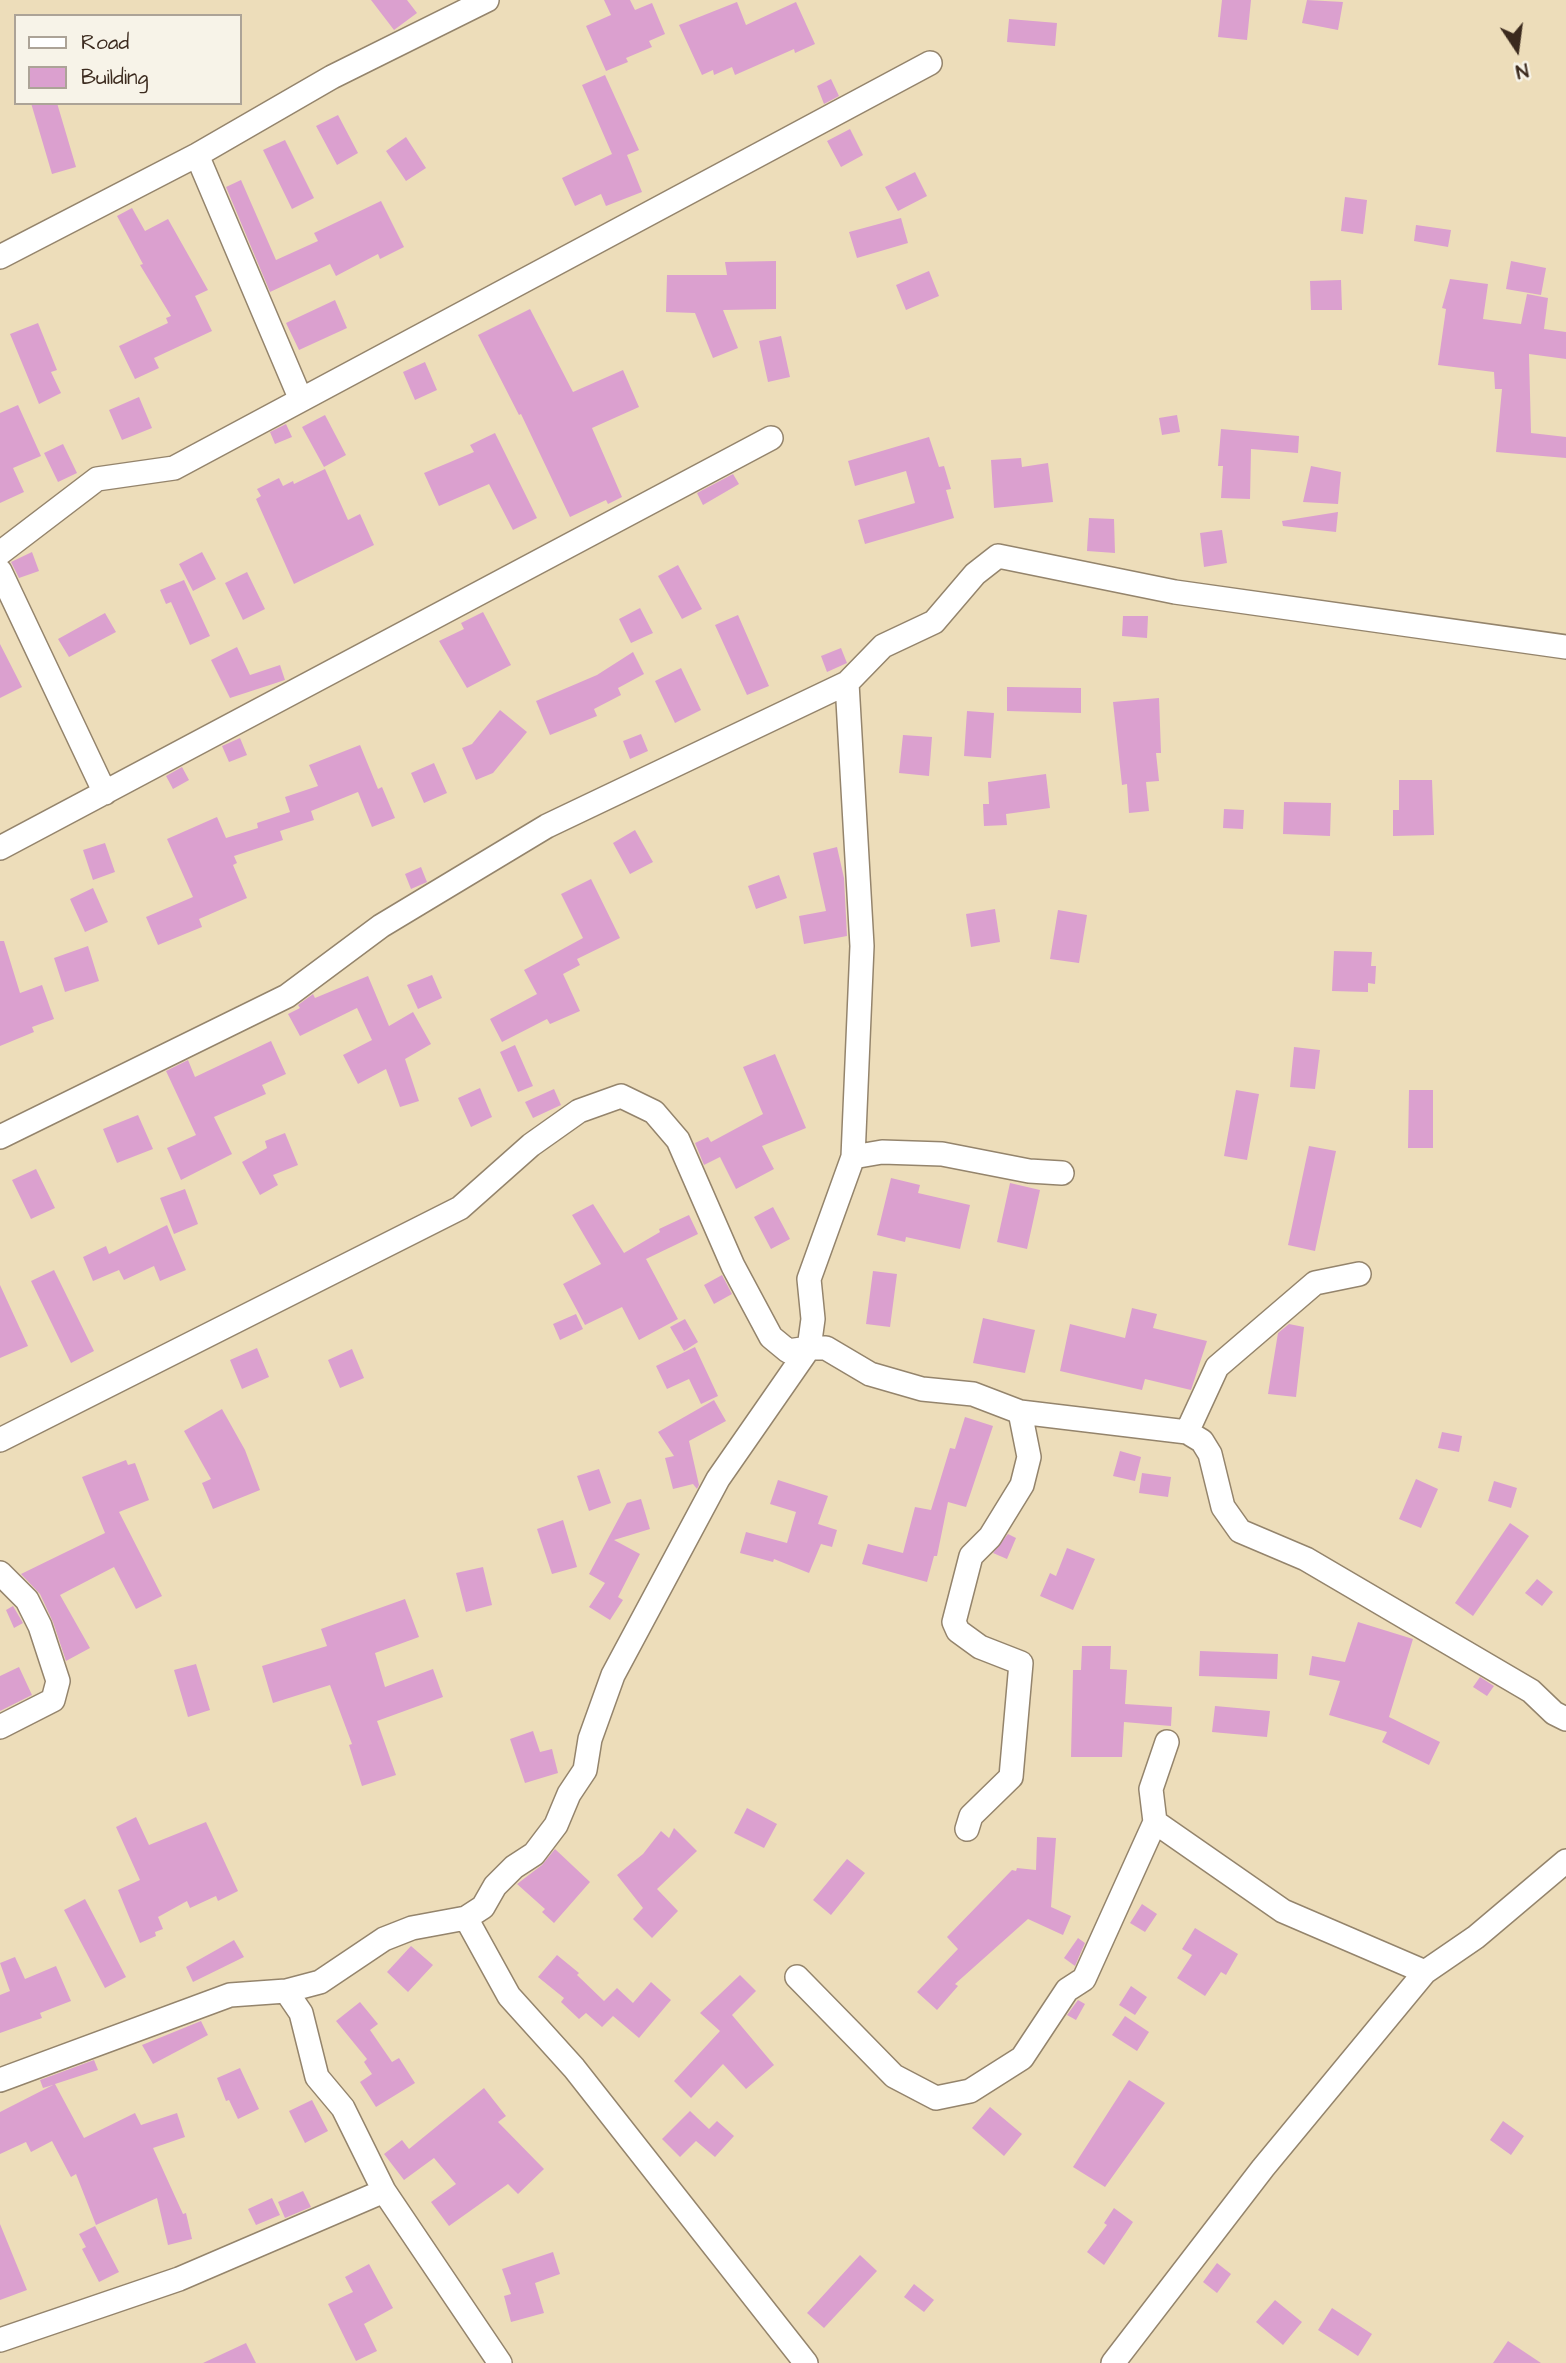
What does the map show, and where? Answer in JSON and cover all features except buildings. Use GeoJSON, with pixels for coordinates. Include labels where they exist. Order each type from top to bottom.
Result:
{"type":"FeatureCollection","features":[{"type":"Feature","properties":{"kind":"street"},"geometry":{"type":"LineString","coordinates":[[0,257],[197,155],[332,77],[487,0]]}},
{"type":"Feature","properties":{"kind":"street"},"geometry":{"type":"LineString","coordinates":[[0,553],[97,479],[174,468],[930,63]]}},
{"type":"Feature","properties":{"kind":"street"},"geometry":{"type":"LineString","coordinates":[[197,155],[301,400]]}},
{"type":"Feature","properties":{"kind":"street"},"geometry":{"type":"LineString","coordinates":[[0,848],[771,438]]}},
{"type":"Feature","properties":{"kind":"street"},"geometry":{"type":"LineString","coordinates":[[0,1137],[288,996],[381,926],[547,826],[847,683],[883,646],[934,622],[975,574],[998,556],[1175,592],[1566,647]]}},
{"type":"Feature","properties":{"kind":"street"},"geometry":{"type":"LineString","coordinates":[[0,571],[105,793]]}},
{"type":"Feature","properties":{"kind":"street"},"geometry":{"type":"LineString","coordinates":[[0,2080],[230,1994],[286,1991],[320,1982],[384,1939],[412,1928],[466,1918],[483,1907],[495,1886],[534,1854],[556,1825],[569,1794],[585,1770],[590,1739],[620,1663],[718,1479],[809,1348],[813,1319],[809,1279],[853,1157],[862,946],[847,683]]}},
{"type":"Feature","properties":{"kind":"street"},"geometry":{"type":"LineString","coordinates":[[0,1440],[460,1208],[531,1145],[579,1111],[621,1096],[654,1112],[678,1140],[733,1266],[771,1337],[788,1351],[826,1348],[870,1374],[922,1389],[973,1394],[1020,1412],[1187,1432],[1202,1441],[1210,1454],[1223,1507],[1240,1531],[1306,1559],[1531,1691],[1554,1713],[1566,1719]]}},
{"type":"Feature","properties":{"kind":"street"},"geometry":{"type":"LineString","coordinates":[[853,1157],[882,1152],[942,1154],[1029,1171],[1062,1173]]}},
{"type":"Feature","properties":{"kind":"street"},"geometry":{"type":"LineString","coordinates":[[1187,1432],[1217,1367],[1315,1283],[1359,1274]]}},
{"type":"Feature","properties":{"kind":"street"},"geometry":{"type":"LineString","coordinates":[[967,1829],[971,1816],[1011,1777],[1021,1663],[980,1647],[958,1631],[954,1622],[971,1556],[990,1537],[1022,1485],[1030,1457],[1020,1412]]}},
{"type":"Feature","properties":{"kind":"street"},"geometry":{"type":"LineString","coordinates":[[0,1573],[27,1600],[40,1626],[58,1681],[54,1700],[0,1727]]}},
{"type":"Feature","properties":{"kind":"street"},"geometry":{"type":"LineString","coordinates":[[797,1977],[894,2076],[936,2098],[970,2091],[1022,2058],[1067,1990],[1084,1979],[1155,1822],[1151,1789],[1167,1742]]}},
{"type":"Feature","properties":{"kind":"street"},"geometry":{"type":"LineString","coordinates":[[1155,1822],[1283,1911],[1425,1972]]}},
{"type":"Feature","properties":{"kind":"street"},"geometry":{"type":"LineString","coordinates":[[1113,2363],[1263,2168],[1425,1972],[1476,1937],[1566,1861]]}},
{"type":"Feature","properties":{"kind":"street"},"geometry":{"type":"LineString","coordinates":[[466,1918],[509,1996],[574,2068],[806,2363]]}},
{"type":"Feature","properties":{"kind":"street"},"geometry":{"type":"LineString","coordinates":[[286,1991],[301,2013],[317,2077],[343,2108],[384,2192],[500,2363]]}},
{"type":"Feature","properties":{"kind":"street"},"geometry":{"type":"LineString","coordinates":[[0,2340],[179,2279],[384,2192]]}}]}
